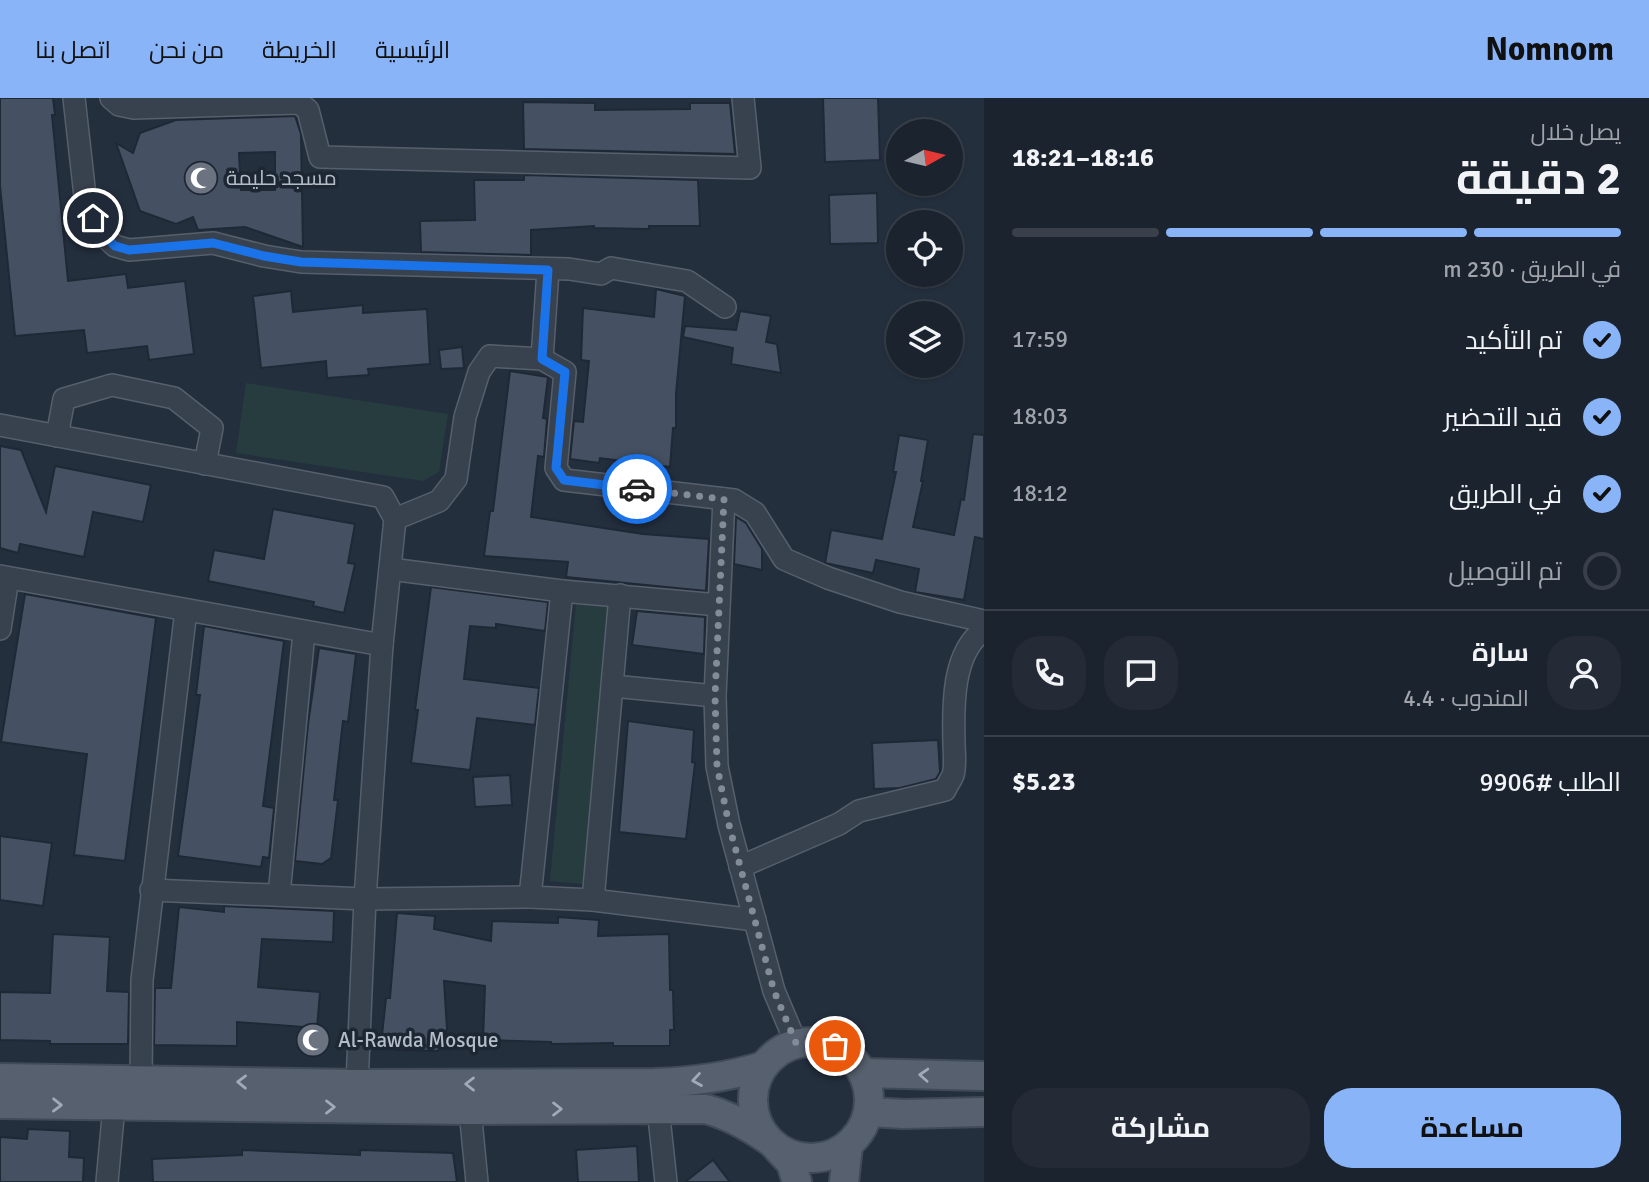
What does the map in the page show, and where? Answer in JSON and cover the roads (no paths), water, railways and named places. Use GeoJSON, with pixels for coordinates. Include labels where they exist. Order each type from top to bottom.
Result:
{"type":"FeatureCollection","features":[{"type":"Feature","properties":{"kind":"main road"},"geometry":{"type":"LineString","coordinates":[[0,1078],[470,1110],[658,1108],[713,1111],[750,1127],[772,1143],[790,1155],[813,1159],[835,1154],[848,1146],[855,1139],[869,1112],[869,1092],[863,1073],[852,1058],[835,1046],[816,1042],[796,1043],[778,1051],[756,1079],[753,1095],[756,1118],[772,1143],[791,1163],[797,1182]]}},
{"type":"Feature","properties":{"kind":"main road"},"geometry":{"type":"LineString","coordinates":[[0,1104],[114,1106],[150,1089],[357,1084],[684,1082],[764,1066]]}},
{"type":"Feature","properties":{"kind":"main road"},"geometry":{"type":"LineString","coordinates":[[863,1073],[984,1076]]}},
{"type":"Feature","properties":{"kind":"main road"},"geometry":{"type":"LineString","coordinates":[[869,1112],[984,1112]]}},
{"type":"Feature","properties":{"kind":"main road"},"geometry":{"type":"LineString","coordinates":[[844,1182],[848,1146]]}},
{"type":"Feature","properties":{"kind":"street"},"geometry":{"type":"LineString","coordinates":[[74,98],[86,205],[99,231],[115,246],[129,250],[213,243],[301,262],[548,270],[569,268],[601,274],[611,268],[687,281],[725,307]]}},
{"type":"Feature","properties":{"kind":"street"},"geometry":{"type":"LineString","coordinates":[[111,98],[119,105],[134,108],[299,103],[308,110],[320,157],[750,168],[743,98]]}},
{"type":"Feature","properties":{"kind":"street"},"geometry":{"type":"LineString","coordinates":[[542,359],[548,270]]}},
{"type":"Feature","properties":{"kind":"street"},"geometry":{"type":"LineString","coordinates":[[395,519],[439,501],[456,479],[465,417],[479,372],[491,356],[542,359],[565,372],[556,468],[564,480],[734,500],[755,513],[784,559],[828,578],[900,602],[984,621]]}},
{"type":"Feature","properties":{"kind":"street"},"geometry":{"type":"LineString","coordinates":[[57,436],[64,399],[112,385],[174,398],[212,428],[205,464]]}},
{"type":"Feature","properties":{"kind":"street"},"geometry":{"type":"LineString","coordinates":[[0,425],[383,497],[395,519],[382,645],[365,899],[357,1084]]}},
{"type":"Feature","properties":{"kind":"street"},"geometry":{"type":"LineString","coordinates":[[724,499],[715,696],[717,766],[729,825],[774,991],[796,1043]]}},
{"type":"Feature","properties":{"kind":"street"},"geometry":{"type":"LineString","coordinates":[[390,569],[562,591],[719,605]]}},
{"type":"Feature","properties":{"kind":"street"},"geometry":{"type":"LineString","coordinates":[[0,629],[4,577],[382,645]]}},
{"type":"Feature","properties":{"kind":"street"},"geometry":{"type":"LineString","coordinates":[[530,897],[562,591]]}},
{"type":"Feature","properties":{"kind":"street"},"geometry":{"type":"LineString","coordinates":[[593,900],[620,595]]}},
{"type":"Feature","properties":{"kind":"street"},"geometry":{"type":"LineString","coordinates":[[150,1089],[142,980],[186,610]]}},
{"type":"Feature","properties":{"kind":"street"},"geometry":{"type":"LineString","coordinates":[[740,867],[839,824],[859,811],[945,790],[954,774],[953,705],[958,677],[965,651],[973,637],[984,630]]}},
{"type":"Feature","properties":{"kind":"street"},"geometry":{"type":"LineString","coordinates":[[279,895],[304,632]]}},
{"type":"Feature","properties":{"kind":"street"},"geometry":{"type":"LineString","coordinates":[[613,686],[715,696]]}},
{"type":"Feature","properties":{"kind":"street"},"geometry":{"type":"LineString","coordinates":[[151,890],[365,899],[530,897],[593,900],[755,920]]}},
{"type":"Feature","properties":{"kind":"street"},"geometry":{"type":"LineString","coordinates":[[107,1182],[114,1106]]}},
{"type":"Feature","properties":{"kind":"street"},"geometry":{"type":"LineString","coordinates":[[658,1108],[666,1182]]}},
{"type":"Feature","properties":{"kind":"street"},"geometry":{"type":"LineString","coordinates":[[470,1110],[477,1182]]}},
{"type":"Feature","properties":{"kind":"place","name":"مسجد حليمة"},"geometry":{"type":"Point","coordinates":[201,178]}},
{"type":"Feature","properties":{"kind":"place","name":"Al-Rawda Mosque"},"geometry":{"type":"Point","coordinates":[313,1040]}}]}
